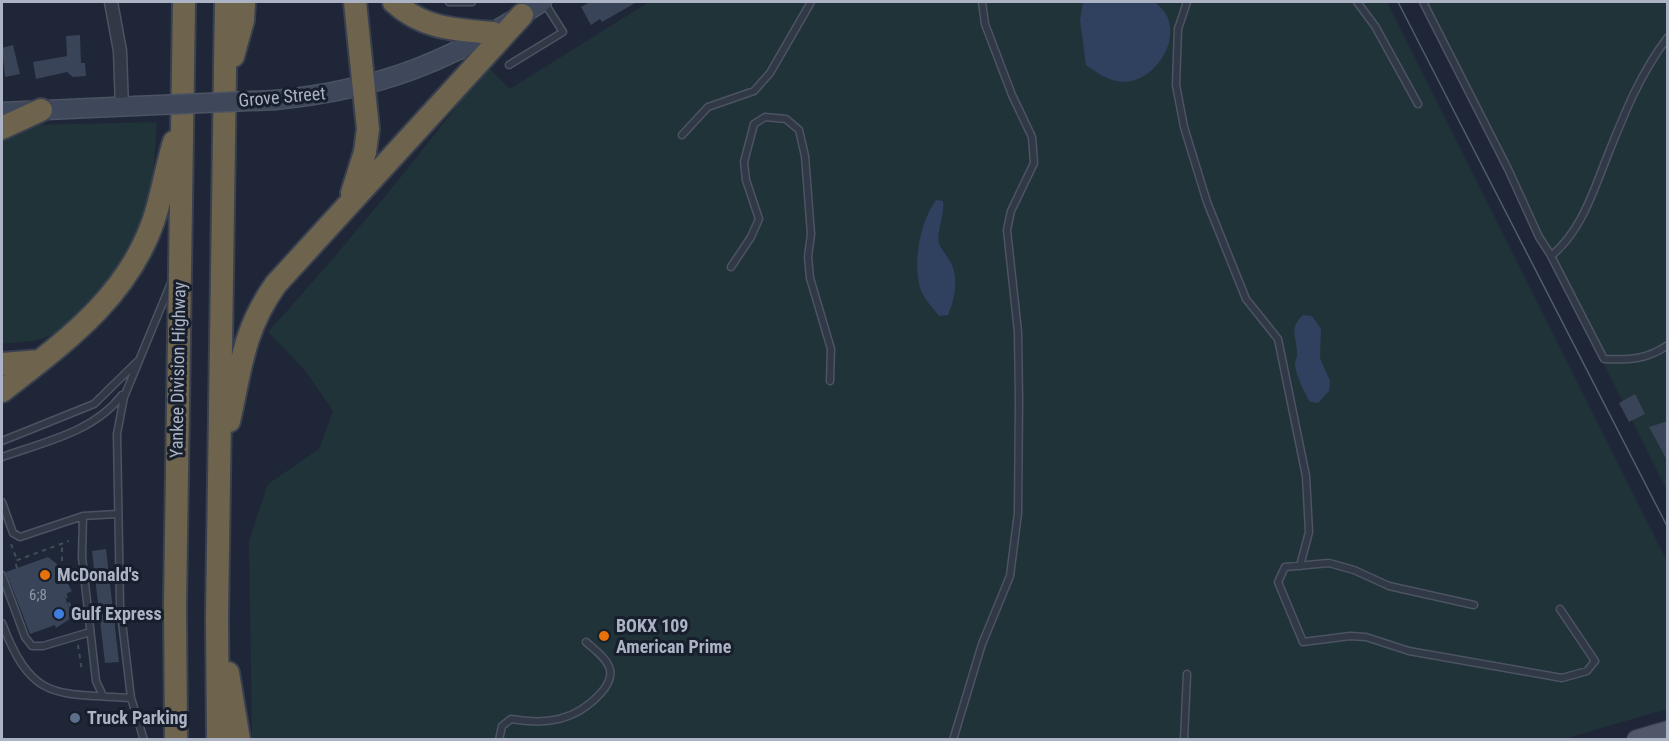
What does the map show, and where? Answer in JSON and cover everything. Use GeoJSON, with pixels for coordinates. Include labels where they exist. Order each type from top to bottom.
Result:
{"type":"FeatureCollection","features":[{"type":"Feature","properties":{"kind":"highway","name":"Yankee Division Highway"},"geometry":{"type":"LineString","coordinates":[[176,740],[179,263],[184,2]]}},
{"type":"Feature","properties":{"kind":"highway"},"geometry":{"type":"LineString","coordinates":[[218,740],[217,617],[226,2]]}},
{"type":"Feature","properties":{"kind":"highway"},"geometry":{"type":"LineString","coordinates":[[225,87],[243,20],[244,2]]}},
{"type":"Feature","properties":{"kind":"highway"},"geometry":{"type":"LineString","coordinates":[[350,200],[367,143],[365,86],[355,2]]}},
{"type":"Feature","properties":{"kind":"highway"},"geometry":{"type":"LineString","coordinates":[[394,2],[418,19],[438,27],[493,33]]}},
{"type":"Feature","properties":{"kind":"highway"},"geometry":{"type":"LineString","coordinates":[[219,459],[245,342],[252,322],[276,284],[350,200],[522,15]]}},
{"type":"Feature","properties":{"kind":"highway"},"geometry":{"type":"LineString","coordinates":[[2,128],[41,110]]}},
{"type":"Feature","properties":{"kind":"highway"},"geometry":{"type":"LineString","coordinates":[[2,391],[95,315],[135,261],[153,223],[182,110]]}},
{"type":"Feature","properties":{"kind":"highway"},"geometry":{"type":"LineString","coordinates":[[2,364],[40,361]]}},
{"type":"Feature","properties":{"kind":"highway"},"geometry":{"type":"LineString","coordinates":[[217,617],[239,740]]}},
{"type":"Feature","properties":{"kind":"main road","name":"Grove Street"},"geometry":{"type":"LineString","coordinates":[[2,112],[275,100],[318,96],[365,86],[432,63],[493,33],[543,2]]}},
{"type":"Feature","properties":{"kind":"street"},"geometry":{"type":"LineString","coordinates":[[111,2],[128,106]]}},
{"type":"Feature","properties":{"kind":"lane"},"geometry":{"type":"LineString","coordinates":[[449,2],[472,2]]}},
{"type":"Feature","properties":{"kind":"lane"},"geometry":{"type":"LineString","coordinates":[[509,65],[563,32],[543,2]]}},
{"type":"Feature","properties":{"kind":"lane"},"geometry":{"type":"LineString","coordinates":[[682,135],[708,107],[754,91],[770,73],[811,2]]}},
{"type":"Feature","properties":{"kind":"lane"},"geometry":{"type":"LineString","coordinates":[[953,740],[982,644],[1010,576],[1018,513],[1020,400],[1018,332],[1007,230],[1011,211],[1034,163],[1032,137],[1012,95],[985,24],[982,2]]}},
{"type":"Feature","properties":{"kind":"lane"},"geometry":{"type":"LineString","coordinates":[[1187,2],[1178,30],[1176,85],[1184,127],[1207,202],[1246,298],[1278,339],[1306,476],[1309,532],[1300,566]]}},
{"type":"Feature","properties":{"kind":"lane"},"geometry":{"type":"LineString","coordinates":[[1357,2],[1375,26],[1418,104]]}},
{"type":"Feature","properties":{"kind":"lane"},"geometry":{"type":"LineString","coordinates":[[1423,2],[1513,178],[1539,237],[1552,257],[1604,359],[1638,360],[1668,345]]}},
{"type":"Feature","properties":{"kind":"lane"},"geometry":{"type":"LineString","coordinates":[[1552,257],[1566,243],[1586,208],[1645,71],[1668,37]]}},
{"type":"Feature","properties":{"kind":"lane"},"geometry":{"type":"LineString","coordinates":[[731,267],[751,237],[759,219],[746,180],[744,162],[754,124],[765,117],[786,119],[799,130],[805,156],[811,234],[808,257],[810,278],[831,349],[830,381]]}},
{"type":"Feature","properties":{"kind":"lane"},"geometry":{"type":"LineString","coordinates":[[144,740],[131,698],[120,605],[117,426],[129,384],[179,263]]}},
{"type":"Feature","properties":{"kind":"lane"},"geometry":{"type":"LineString","coordinates":[[2,441],[94,404],[140,358]]}},
{"type":"Feature","properties":{"kind":"lane"},"geometry":{"type":"LineString","coordinates":[[2,457],[97,420],[113,407],[129,384]]}},
{"type":"Feature","properties":{"kind":"lane"},"geometry":{"type":"LineString","coordinates":[[2,502],[13,533],[20,537],[83,516],[117,514]]}},
{"type":"Feature","properties":{"kind":"lane"},"geometry":{"type":"LineString","coordinates":[[83,516],[82,557],[90,632],[96,681],[103,696]]}},
{"type":"Feature","properties":{"kind":"lane"},"geometry":{"type":"LineString","coordinates":[[1474,604],[1389,586],[1354,570],[1329,563],[1285,567],[1278,582],[1303,642],[1350,636],[1366,637],[1409,651],[1562,678],[1587,671],[1595,661],[1560,609]]}},
{"type":"Feature","properties":{"kind":"lane"},"geometry":{"type":"LineString","coordinates":[[2,575],[26,637],[32,646],[43,646],[90,632]]}},
{"type":"Feature","properties":{"kind":"lane"},"geometry":{"type":"LineString","coordinates":[[2,623],[18,661],[35,680],[65,693],[131,698]]}},
{"type":"Feature","properties":{"kind":"lane"},"geometry":{"type":"LineString","coordinates":[[499,740],[502,726],[511,719],[535,723],[562,719],[586,709],[606,688],[611,671],[608,663],[586,642]]}},
{"type":"Feature","properties":{"kind":"lane"},"geometry":{"type":"LineString","coordinates":[[1184,740],[1187,674]]}},
{"type":"Feature","properties":{"kind":"path"},"geometry":{"type":"LineString","coordinates":[[17,560],[69,541]]}},
{"type":"Feature","properties":{"kind":"path"},"geometry":{"type":"LineString","coordinates":[[62,543],[62,579]]}},
{"type":"Feature","properties":{"kind":"path"},"geometry":{"type":"LineString","coordinates":[[10,544],[17,560],[15,561],[17,568]]}},
{"type":"Feature","properties":{"kind":"path"},"geometry":{"type":"LineString","coordinates":[[65,594],[77,622],[76,626],[68,630]]}},
{"type":"Feature","properties":{"kind":"path"},"geometry":{"type":"LineString","coordinates":[[77,642],[82,671]]}},
{"type":"Feature","properties":{"kind":"green space"},"geometry":{"type":"Polygon","coordinates":[[[649,2],[1387,2],[1667,561],[1667,709],[1560,740],[252,739],[249,540],[268,484],[319,449],[333,411],[304,369],[268,332],[380,202],[487,66],[510,89],[649,2]]]}},
{"type":"Feature","properties":{"kind":"green space"},"geometry":{"type":"Polygon","coordinates":[[[1423,2],[1667,2],[1667,491],[1423,2]]]}},
{"type":"Feature","properties":{"kind":"green space"},"geometry":{"type":"Polygon","coordinates":[[[157,122],[155,155],[146,209],[131,245],[109,280],[81,311],[51,335],[34,340],[2,344],[2,137],[32,125],[157,122]]]}},
{"type":"Feature","properties":{"kind":"water"},"geometry":{"type":"Polygon","coordinates":[[[1083,2],[1155,2],[1166,14],[1170,27],[1170,38],[1167,49],[1154,68],[1135,80],[1119,82],[1099,74],[1086,65],[1080,20],[1083,2]]]}},
{"type":"Feature","properties":{"kind":"water"},"geometry":{"type":"Polygon","coordinates":[[[936,200],[943,201],[939,243],[952,265],[955,280],[954,298],[948,315],[939,316],[922,293],[917,270],[922,232],[930,209],[936,200]]]}},
{"type":"Feature","properties":{"kind":"water"},"geometry":{"type":"Polygon","coordinates":[[[1303,315],[1312,316],[1321,329],[1320,358],[1330,381],[1329,391],[1318,403],[1310,402],[1295,367],[1297,354],[1294,333],[1298,320],[1303,315]]]}},
{"type":"Feature","properties":{"kind":"building"},"geometry":{"type":"Polygon","coordinates":[[[590,2],[637,2],[602,22],[600,19],[591,25],[581,7],[590,2]]]}},
{"type":"Feature","properties":{"kind":"building"},"geometry":{"type":"Polygon","coordinates":[[[80,35],[81,63],[85,63],[86,76],[73,77],[67,72],[36,79],[33,62],[67,56],[66,36],[80,35]]]}},
{"type":"Feature","properties":{"kind":"building"},"geometry":{"type":"Polygon","coordinates":[[[13,45],[20,74],[5,77],[2,48],[13,45]]]}},
{"type":"Feature","properties":{"kind":"building"},"geometry":{"type":"Polygon","coordinates":[[[1635,394],[1645,414],[1629,422],[1619,403],[1635,394]]]}},
{"type":"Feature","properties":{"kind":"building"},"geometry":{"type":"Polygon","coordinates":[[[1668,421],[1668,462],[1649,427],[1668,421]]]}},
{"type":"Feature","properties":{"kind":"building"},"geometry":{"type":"Polygon","coordinates":[[[106,549],[119,662],[105,663],[92,551],[106,549]]]}},
{"type":"Feature","properties":{"kind":"building"},"geometry":{"type":"Polygon","coordinates":[[[48,557],[57,564],[72,591],[64,595],[73,617],[56,628],[55,625],[30,634],[6,572],[48,557]]]}},
{"type":"Feature","properties":{"kind":"tram line"},"geometry":{"type":"LineString","coordinates":[[1398,2],[1668,528]]}},
{"type":"Feature","properties":{"kind":"place","name":"McDonald's"},"geometry":{"type":"Point","coordinates":[45,575]}},
{"type":"Feature","properties":{"kind":"place","name":"Gulf Express"},"geometry":{"type":"Point","coordinates":[59,614]}},
{"type":"Feature","properties":{"kind":"place","name":"BOKX 109 American Prime"},"geometry":{"type":"Point","coordinates":[604,636]}},
{"type":"Feature","properties":{"kind":"place","name":"Truck Parking"},"geometry":{"type":"Point","coordinates":[75,718]}}]}
